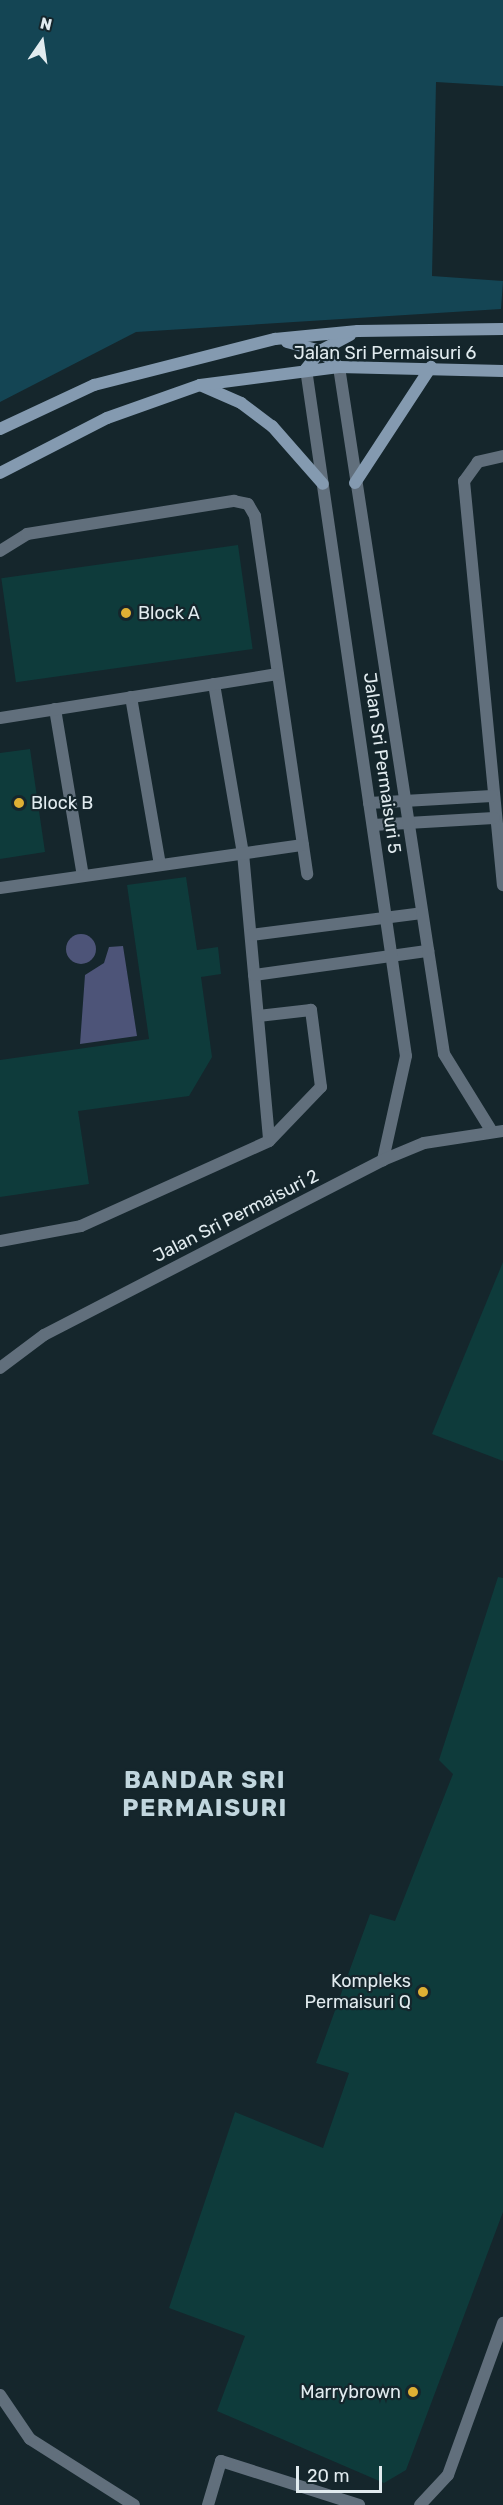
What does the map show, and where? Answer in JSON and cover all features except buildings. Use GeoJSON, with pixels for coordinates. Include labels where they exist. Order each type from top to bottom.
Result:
{"type":"FeatureCollection","features":[{"type":"Feature","properties":{"kind":"street","name":"Jalan Sri Permaisuri 6"},"geometry":{"type":"LineString","coordinates":[[0,429],[94,385],[275,339],[358,331],[503,329]]}},
{"type":"Feature","properties":{"kind":"street"},"geometry":{"type":"LineString","coordinates":[[306,369],[320,351],[358,331]]}},
{"type":"Feature","properties":{"kind":"street"},"geometry":{"type":"LineString","coordinates":[[275,339],[320,351],[339,367]]}},
{"type":"Feature","properties":{"kind":"street","name":"Jalan Sri Permaisuri 6"},"geometry":{"type":"LineString","coordinates":[[0,473],[107,418],[200,385],[306,369],[339,367],[503,371]]}},
{"type":"Feature","properties":{"kind":"street","name":"Jalan Sri Permaisuri 5"},"geometry":{"type":"LineString","coordinates":[[339,367],[444,1054],[497,1130]]}},
{"type":"Feature","properties":{"kind":"street"},"geometry":{"type":"LineString","coordinates":[[355,483],[431,368]]}},
{"type":"Feature","properties":{"kind":"street","name":"Jalan Sri Permaisuri 5"},"geometry":{"type":"LineString","coordinates":[[306,369],[406,1056],[383,1160]]}},
{"type":"Feature","properties":{"kind":"street"},"geometry":{"type":"LineString","coordinates":[[200,385],[241,403],[272,426],[323,484]]}},
{"type":"Feature","properties":{"kind":"street"},"geometry":{"type":"LineString","coordinates":[[503,456],[478,462],[464,481],[494,818],[503,885]]}},
{"type":"Feature","properties":{"kind":"street"},"geometry":{"type":"LineString","coordinates":[[0,551],[27,534],[234,501],[248,504],[255,516],[307,874]]}},
{"type":"Feature","properties":{"kind":"street"},"geometry":{"type":"LineString","coordinates":[[0,718],[278,674]]}},
{"type":"Feature","properties":{"kind":"street"},"geometry":{"type":"LineString","coordinates":[[214,684],[243,853],[269,1141]]}},
{"type":"Feature","properties":{"kind":"street"},"geometry":{"type":"LineString","coordinates":[[131,697],[160,865]]}},
{"type":"Feature","properties":{"kind":"street"},"geometry":{"type":"LineString","coordinates":[[55,709],[83,876]]}},
{"type":"Feature","properties":{"kind":"street"},"geometry":{"type":"LineString","coordinates":[[369,803],[492,796]]}},
{"type":"Feature","properties":{"kind":"street"},"geometry":{"type":"LineString","coordinates":[[373,825],[494,818]]}},
{"type":"Feature","properties":{"kind":"street"},"geometry":{"type":"LineString","coordinates":[[0,888],[303,844]]}},
{"type":"Feature","properties":{"kind":"street"},"geometry":{"type":"LineString","coordinates":[[250,935],[422,913]]}},
{"type":"Feature","properties":{"kind":"street"},"geometry":{"type":"LineString","coordinates":[[254,975],[428,951]]}},
{"type":"Feature","properties":{"kind":"street"},"geometry":{"type":"LineString","coordinates":[[0,1241],[81,1226],[269,1141],[321,1087],[311,1010],[258,1017]]}},
{"type":"Feature","properties":{"kind":"street","name":"Jalan Sri Permaisuri 2"},"geometry":{"type":"LineString","coordinates":[[0,1368],[44,1335],[383,1160],[424,1143],[497,1130]]}},
{"type":"Feature","properties":{"kind":"street"},"geometry":{"type":"LineString","coordinates":[[420,2505],[448,2475],[503,2323]]}},
{"type":"Feature","properties":{"kind":"street"},"geometry":{"type":"LineString","coordinates":[[0,2395],[30,2439],[134,2505]]}},
{"type":"Feature","properties":{"kind":"street"},"geometry":{"type":"LineString","coordinates":[[208,2505],[221,2461],[359,2505]]}},
{"type":"Feature","properties":{"kind":"shaded area"},"geometry":{"type":"Polygon","coordinates":[[[0,0],[503,0],[503,86],[436,82],[432,276],[503,281],[501,309],[136,332],[0,402],[0,0]]]}},
{"type":"Feature","properties":{"kind":"shaded area"},"geometry":{"type":"Polygon","coordinates":[[[81,934],[92,938],[96,949],[92,960],[81,964],[70,960],[66,949],[70,938],[81,934]]]}},
{"type":"Feature","properties":{"kind":"shaded area"},"geometry":{"type":"Polygon","coordinates":[[[123,946],[137,1036],[80,1044],[85,975],[104,963],[109,947],[123,946]]]}},
{"type":"Feature","properties":{"kind":"place","name":"Block A"},"geometry":{"type":"Point","coordinates":[126,613]}},
{"type":"Feature","properties":{"kind":"place","name":"Block B"},"geometry":{"type":"Point","coordinates":[19,803]}},
{"type":"Feature","properties":{"kind":"place","name":"Kompleks Permaisuri Q"},"geometry":{"type":"Point","coordinates":[423,1992]}},
{"type":"Feature","properties":{"kind":"place","name":"Marrybrown"},"geometry":{"type":"Point","coordinates":[413,2392]}},
{"type":"Feature","properties":{"kind":"district","name":"BANDAR SRI PERMAISURI"},"geometry":{"type":"Point","coordinates":[205,1795]}}]}
